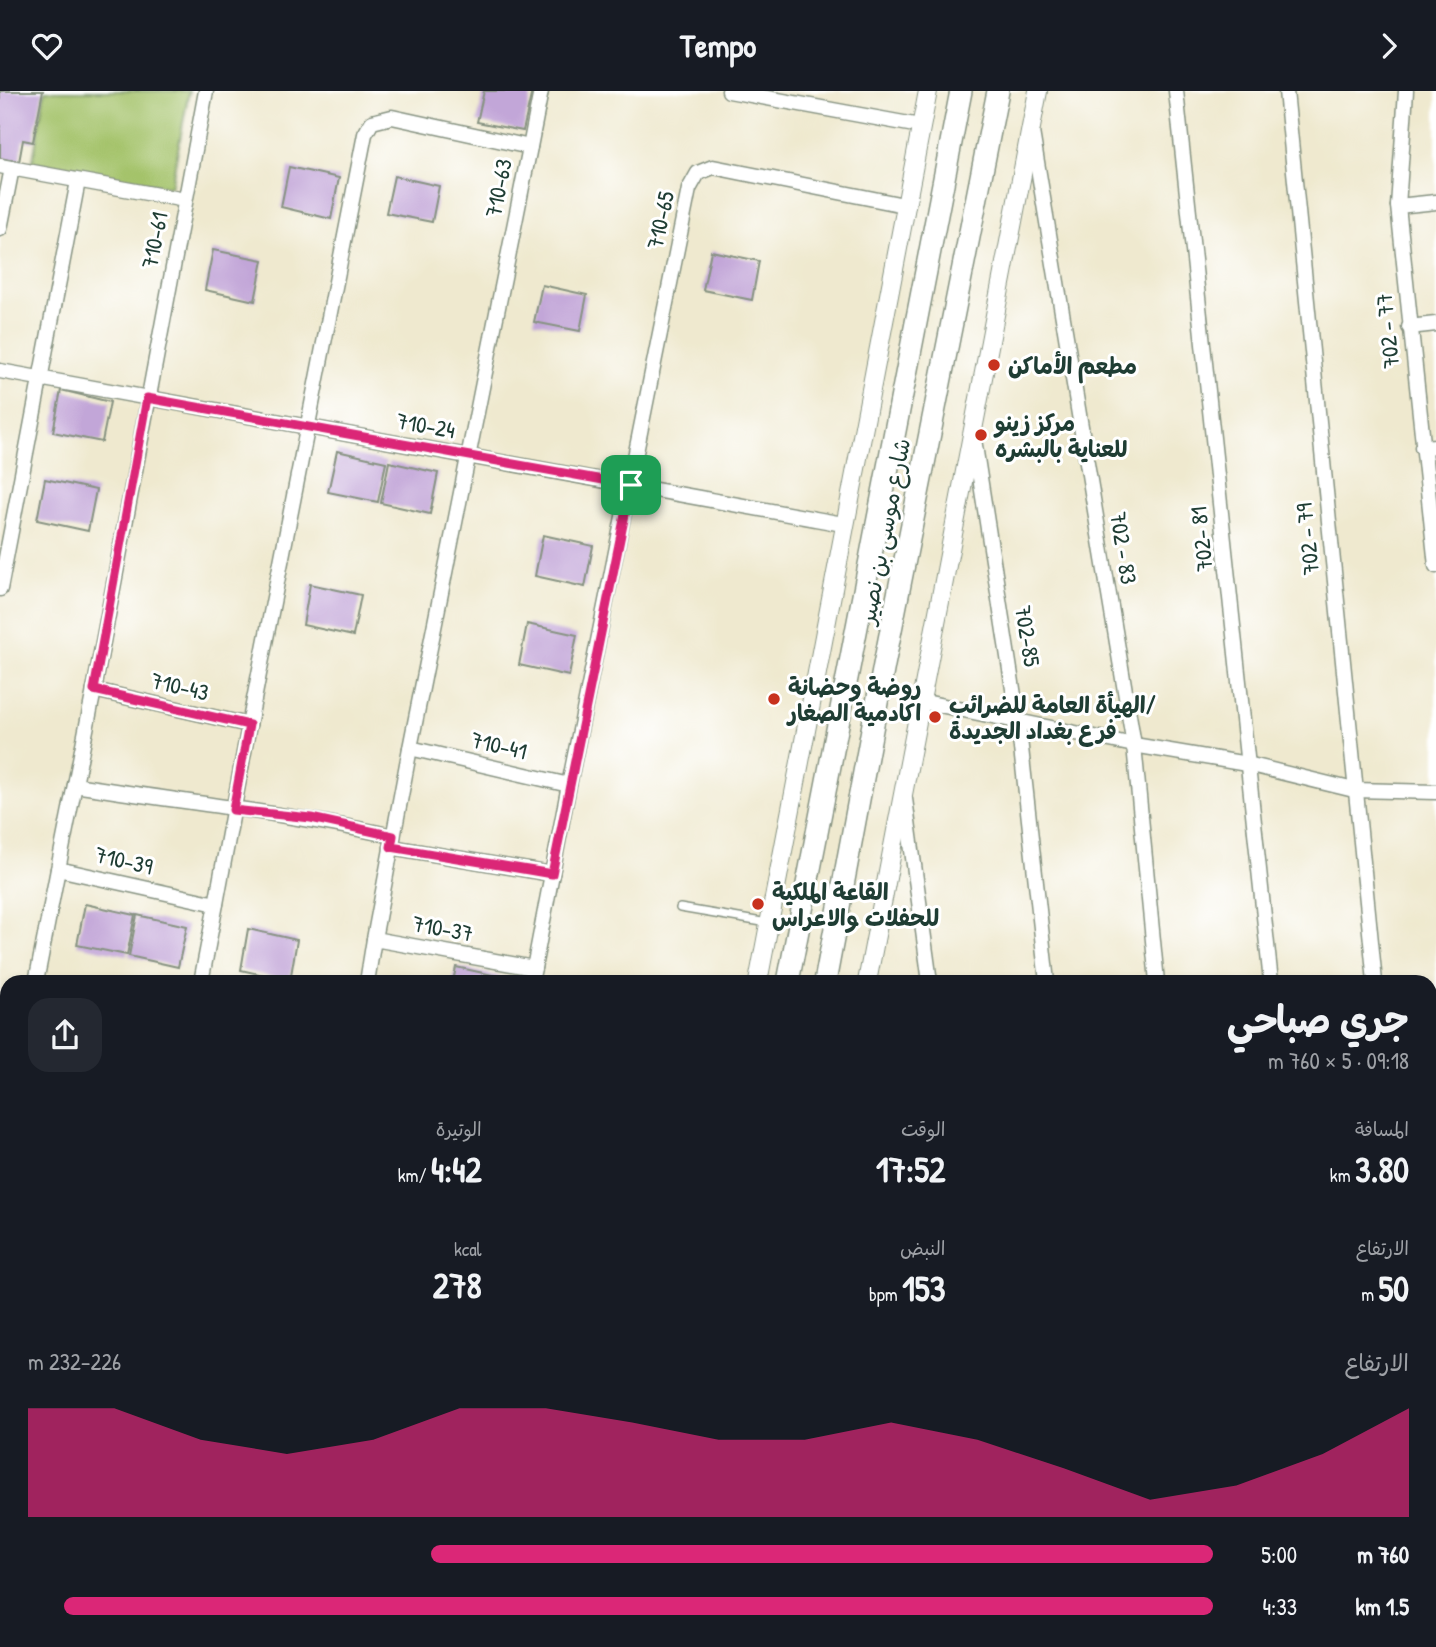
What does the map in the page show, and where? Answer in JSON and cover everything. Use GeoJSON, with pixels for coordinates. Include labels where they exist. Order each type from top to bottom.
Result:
{"type":"FeatureCollection","features":[{"type":"Feature","properties":{"kind":"main road","name":"شارع موسى بن نصير"},"geometry":{"type":"LineString","coordinates":[[789,975],[961,91]]}},
{"type":"Feature","properties":{"kind":"main road","name":"شارع موسى بن نصير"},"geometry":{"type":"LineString","coordinates":[[826,975],[884,665],[998,91]]}},
{"type":"Feature","properties":{"kind":"street","name":"710-61"},"geometry":{"type":"LineString","coordinates":[[147,398],[206,91]]}},
{"type":"Feature","properties":{"kind":"street"},"geometry":{"type":"LineString","coordinates":[[530,147],[541,91]]}},
{"type":"Feature","properties":{"kind":"street"},"geometry":{"type":"LineString","coordinates":[[729,91],[920,126]]}},
{"type":"Feature","properties":{"kind":"street"},"geometry":{"type":"LineString","coordinates":[[759,975],[843,524],[928,91]]}},
{"type":"Feature","properties":{"kind":"street"},"geometry":{"type":"LineString","coordinates":[[868,975],[971,423],[1038,91]]}},
{"type":"Feature","properties":{"kind":"street","name":"702- 81"},"geometry":{"type":"LineString","coordinates":[[1176,91],[1270,975]]}},
{"type":"Feature","properties":{"kind":"street","name":"702 - 79"},"geometry":{"type":"LineString","coordinates":[[1286,91],[1374,975]]}},
{"type":"Feature","properties":{"kind":"street","name":"702 - 77"},"geometry":{"type":"LineString","coordinates":[[1406,91],[1398,206],[1409,327],[1429,446],[1436,566]]}},
{"type":"Feature","properties":{"kind":"street","name":"710-63"},"geometry":{"type":"LineString","coordinates":[[309,427],[365,134],[372,122],[392,117],[530,147],[467,456]]}},
{"type":"Feature","properties":{"kind":"street","name":"702 - 83"},"geometry":{"type":"LineString","coordinates":[[1031,124],[1134,745],[1156,975]]}},
{"type":"Feature","properties":{"kind":"street"},"geometry":{"type":"LineString","coordinates":[[0,229],[6,167],[185,201]]}},
{"type":"Feature","properties":{"kind":"street","name":"710-65"},"geometry":{"type":"LineString","coordinates":[[631,485],[689,189],[698,173],[713,167],[904,205]]}},
{"type":"Feature","properties":{"kind":"street"},"geometry":{"type":"LineString","coordinates":[[0,589],[78,180]]}},
{"type":"Feature","properties":{"kind":"street"},"geometry":{"type":"LineString","coordinates":[[1398,206],[1436,202]]}},
{"type":"Feature","properties":{"kind":"street"},"geometry":{"type":"LineString","coordinates":[[1409,327],[1436,324]]}},
{"type":"Feature","properties":{"kind":"street","name":"710-24"},"geometry":{"type":"LineString","coordinates":[[0,371],[843,524]]}},
{"type":"Feature","properties":{"kind":"street"},"geometry":{"type":"LineString","coordinates":[[37,975],[94,690],[147,398]]}},
{"type":"Feature","properties":{"kind":"street","name":"702-85"},"geometry":{"type":"LineString","coordinates":[[971,423],[1018,722],[1046,975]]}},
{"type":"Feature","properties":{"kind":"street"},"geometry":{"type":"LineString","coordinates":[[202,975],[309,427]]}},
{"type":"Feature","properties":{"kind":"street"},"geometry":{"type":"LineString","coordinates":[[368,975],[467,456]]}},
{"type":"Feature","properties":{"kind":"street"},"geometry":{"type":"LineString","coordinates":[[533,975],[631,485]]}},
{"type":"Feature","properties":{"kind":"street","name":"710-43"},"geometry":{"type":"LineString","coordinates":[[94,690],[249,725]]}},
{"type":"Feature","properties":{"kind":"street"},"geometry":{"type":"LineString","coordinates":[[920,701],[1134,745],[1247,764],[1354,790],[1436,792]]}},
{"type":"Feature","properties":{"kind":"street","name":"710-41"},"geometry":{"type":"LineString","coordinates":[[410,748],[569,785]]}},
{"type":"Feature","properties":{"kind":"street"},"geometry":{"type":"LineString","coordinates":[[75,785],[233,810],[311,818],[392,841],[552,874]]}},
{"type":"Feature","properties":{"kind":"street"},"geometry":{"type":"LineString","coordinates":[[904,793],[929,975]]}},
{"type":"Feature","properties":{"kind":"street","name":"710-39"},"geometry":{"type":"LineString","coordinates":[[58,869],[216,904]]}},
{"type":"Feature","properties":{"kind":"street","name":"710-37"},"geometry":{"type":"LineString","coordinates":[[374,939],[533,975]]}},
{"type":"Feature","properties":{"kind":"lane"},"geometry":{"type":"LineString","coordinates":[[680,908],[769,923]]}},
{"type":"Feature","properties":{"kind":"green space"},"geometry":{"type":"Polygon","coordinates":[[[45,91],[189,91],[171,187],[32,166],[45,91]]]}},
{"type":"Feature","properties":{"kind":"building"},"geometry":{"type":"Polygon","coordinates":[[[0,91],[43,91],[33,142],[23,140],[19,162],[0,158],[0,91]]]}},
{"type":"Feature","properties":{"kind":"building"},"geometry":{"type":"Polygon","coordinates":[[[484,91],[532,91],[523,131],[477,122],[484,91]]]}},
{"type":"Feature","properties":{"kind":"building"},"geometry":{"type":"Polygon","coordinates":[[[289,167],[339,178],[331,219],[281,207],[289,167]]]}},
{"type":"Feature","properties":{"kind":"building"},"geometry":{"type":"Polygon","coordinates":[[[394,176],[439,186],[432,222],[386,213],[394,176]]]}},
{"type":"Feature","properties":{"kind":"building"},"geometry":{"type":"Polygon","coordinates":[[[213,250],[263,260],[255,301],[205,290],[213,250]]]}},
{"type":"Feature","properties":{"kind":"building"},"geometry":{"type":"Polygon","coordinates":[[[711,251],[759,261],[752,300],[703,290],[711,251]]]}},
{"type":"Feature","properties":{"kind":"building"},"geometry":{"type":"Polygon","coordinates":[[[542,285],[587,295],[580,331],[534,322],[542,285]]]}},
{"type":"Feature","properties":{"kind":"building"},"geometry":{"type":"Polygon","coordinates":[[[61,390],[110,402],[102,442],[53,432],[61,390]]]}},
{"type":"Feature","properties":{"kind":"building"},"geometry":{"type":"Polygon","coordinates":[[[337,451],[386,462],[378,502],[328,492],[337,451]]]}},
{"type":"Feature","properties":{"kind":"building"},"geometry":{"type":"Polygon","coordinates":[[[389,462],[438,473],[430,514],[381,503],[389,462]]]}},
{"type":"Feature","properties":{"kind":"building"},"geometry":{"type":"Polygon","coordinates":[[[45,479],[96,490],[88,531],[37,520],[45,479]]]}},
{"type":"Feature","properties":{"kind":"building"},"geometry":{"type":"Polygon","coordinates":[[[543,535],[593,546],[585,587],[535,576],[543,535]]]}},
{"type":"Feature","properties":{"kind":"building"},"geometry":{"type":"Polygon","coordinates":[[[310,584],[361,595],[353,636],[303,625],[310,584]]]}},
{"type":"Feature","properties":{"kind":"building"},"geometry":{"type":"Polygon","coordinates":[[[527,624],[577,635],[569,676],[519,665],[527,624]]]}},
{"type":"Feature","properties":{"kind":"building"},"geometry":{"type":"Polygon","coordinates":[[[85,904],[135,915],[127,955],[77,945],[85,904]]]}},
{"type":"Feature","properties":{"kind":"building"},"geometry":{"type":"Polygon","coordinates":[[[137,915],[187,926],[178,967],[129,956],[137,915]]]}},
{"type":"Feature","properties":{"kind":"building"},"geometry":{"type":"Polygon","coordinates":[[[248,929],[297,940],[291,975],[263,975],[241,970],[248,929]]]}},
{"type":"Feature","properties":{"kind":"building"},"geometry":{"type":"Polygon","coordinates":[[[456,967],[492,975],[454,975],[456,967]]]}},
{"type":"Feature","properties":{"kind":"place","name":"مطعم الأماكن"},"geometry":{"type":"Point","coordinates":[994,365]}},
{"type":"Feature","properties":{"kind":"place","name":"مركز زينو للعناية بالبشره"},"geometry":{"type":"Point","coordinates":[981,435]}},
{"type":"Feature","properties":{"kind":"place","name":"روضة وحضانة اكادمية الصغار"},"geometry":{"type":"Point","coordinates":[774,699]}},
{"type":"Feature","properties":{"kind":"place","name":"الهيأة العامة للضرائب/ فرع بغداد الجديدة"},"geometry":{"type":"Point","coordinates":[935,717]}},
{"type":"Feature","properties":{"kind":"place","name":"القاعة الملكية للحفلات والاعراس"},"geometry":{"type":"Point","coordinates":[758,904]}},
{"type":"Feature","properties":{"kind":"route"},"geometry":{"type":"LineString","coordinates":[[147,398],[631,485],[552,874],[391,847],[393,836],[311,818],[233,810],[249,725],[94,690],[147,398]]}}]}
